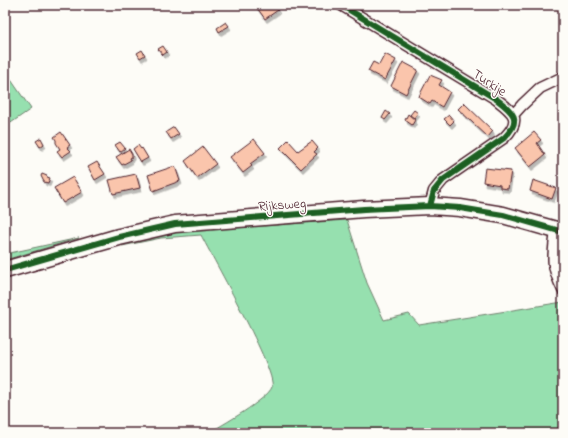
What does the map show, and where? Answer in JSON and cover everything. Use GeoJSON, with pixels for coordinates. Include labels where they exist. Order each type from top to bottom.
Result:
{"type":"FeatureCollection","features":[{"type":"Feature","properties":{"kind":"main road","name":"Rijksweg"},"geometry":{"type":"LineString","coordinates":[[5,270],[119,237],[175,224],[364,209],[430,206],[485,211],[560,231]]}},
{"type":"Feature","properties":{"kind":"street","name":"Turkije"},"geometry":{"type":"LineString","coordinates":[[341,5],[496,99],[511,110],[514,123],[504,138],[443,180],[434,191],[430,206]]}},
{"type":"Feature","properties":{"kind":"street","name":"Turkije"},"geometry":{"type":"LineString","coordinates":[[513,115],[540,88],[563,77]]}},
{"type":"Feature","properties":{"kind":"street"},"geometry":{"type":"LineString","coordinates":[[560,231],[553,250],[553,263],[555,274],[563,290]]}},
{"type":"Feature","properties":{"kind":"green space"},"geometry":{"type":"Polygon","coordinates":[[[5,71],[31,109],[5,127],[5,71]]]}},
{"type":"Feature","properties":{"kind":"green space"},"geometry":{"type":"Polygon","coordinates":[[[347,220],[367,283],[384,320],[409,314],[419,325],[563,302],[563,433],[208,433],[233,419],[253,405],[269,392],[272,387],[271,377],[255,338],[201,235],[161,238],[122,246],[124,244],[175,232],[347,220]]]}},
{"type":"Feature","properties":{"kind":"green space"},"geometry":{"type":"Polygon","coordinates":[[[79,238],[5,260],[5,254],[79,238]]]}},
{"type":"Feature","properties":{"kind":"building"},"geometry":{"type":"Polygon","coordinates":[[[255,5],[276,5],[275,6],[278,10],[265,19],[255,5]]]}},
{"type":"Feature","properties":{"kind":"building"},"geometry":{"type":"Polygon","coordinates":[[[226,22],[229,26],[219,32],[217,28],[226,22]]]}},
{"type":"Feature","properties":{"kind":"building"},"geometry":{"type":"Polygon","coordinates":[[[163,46],[167,52],[163,55],[158,49],[163,46]]]}},
{"type":"Feature","properties":{"kind":"building"},"geometry":{"type":"Polygon","coordinates":[[[142,50],[145,55],[140,58],[137,53],[142,50]]]}},
{"type":"Feature","properties":{"kind":"building"},"geometry":{"type":"Polygon","coordinates":[[[385,54],[396,60],[385,80],[368,71],[373,62],[379,65],[385,54]]]}},
{"type":"Feature","properties":{"kind":"building"},"geometry":{"type":"Polygon","coordinates":[[[403,62],[418,70],[406,94],[391,86],[403,62]]]}},
{"type":"Feature","properties":{"kind":"building"},"geometry":{"type":"Polygon","coordinates":[[[430,75],[442,80],[439,85],[450,92],[442,107],[432,101],[430,104],[419,97],[430,75]]]}},
{"type":"Feature","properties":{"kind":"building"},"geometry":{"type":"Polygon","coordinates":[[[464,103],[493,131],[488,137],[458,109],[464,103]]]}},
{"type":"Feature","properties":{"kind":"building"},"geometry":{"type":"Polygon","coordinates":[[[414,110],[418,113],[414,118],[410,115],[414,110]]]}},
{"type":"Feature","properties":{"kind":"building"},"geometry":{"type":"Polygon","coordinates":[[[386,111],[390,114],[385,120],[382,118],[386,111]]]}},
{"type":"Feature","properties":{"kind":"building"},"geometry":{"type":"Polygon","coordinates":[[[408,114],[415,120],[412,125],[405,120],[408,114]]]}},
{"type":"Feature","properties":{"kind":"building"},"geometry":{"type":"Polygon","coordinates":[[[449,115],[454,121],[450,125],[444,119],[449,115]]]}},
{"type":"Feature","properties":{"kind":"building"},"geometry":{"type":"Polygon","coordinates":[[[174,127],[179,134],[171,139],[166,132],[174,127]]]}},
{"type":"Feature","properties":{"kind":"building"},"geometry":{"type":"Polygon","coordinates":[[[61,132],[70,145],[67,147],[71,151],[62,157],[57,151],[60,149],[54,137],[61,132]]]}},
{"type":"Feature","properties":{"kind":"building"},"geometry":{"type":"Polygon","coordinates":[[[534,132],[541,140],[537,143],[545,155],[530,167],[515,148],[534,132]]]}},
{"type":"Feature","properties":{"kind":"building"},"geometry":{"type":"Polygon","coordinates":[[[41,138],[44,144],[40,147],[36,141],[41,138]]]}},
{"type":"Feature","properties":{"kind":"building"},"geometry":{"type":"Polygon","coordinates":[[[254,139],[265,153],[250,164],[252,166],[243,173],[230,157],[254,139]]]}},
{"type":"Feature","properties":{"kind":"building"},"geometry":{"type":"Polygon","coordinates":[[[288,140],[298,151],[312,141],[318,148],[314,152],[317,154],[301,169],[280,148],[288,140]]]}},
{"type":"Feature","properties":{"kind":"building"},"geometry":{"type":"Polygon","coordinates":[[[120,142],[125,148],[120,152],[115,145],[120,142]]]}},
{"type":"Feature","properties":{"kind":"building"},"geometry":{"type":"Polygon","coordinates":[[[138,145],[141,149],[142,148],[148,158],[141,162],[133,149],[138,145]]]}},
{"type":"Feature","properties":{"kind":"building"},"geometry":{"type":"Polygon","coordinates":[[[203,147],[216,164],[197,178],[185,161],[203,147]]]}},
{"type":"Feature","properties":{"kind":"building"},"geometry":{"type":"Polygon","coordinates":[[[129,149],[132,154],[132,157],[130,158],[131,160],[122,165],[116,157],[129,149]]]}},
{"type":"Feature","properties":{"kind":"building"},"geometry":{"type":"Polygon","coordinates":[[[97,162],[105,174],[95,180],[88,167],[97,162]]]}},
{"type":"Feature","properties":{"kind":"building"},"geometry":{"type":"Polygon","coordinates":[[[175,166],[180,181],[153,191],[148,175],[175,166]]]}},
{"type":"Feature","properties":{"kind":"building"},"geometry":{"type":"Polygon","coordinates":[[[485,168],[511,171],[508,189],[500,188],[500,185],[483,182],[485,168]]]}},
{"type":"Feature","properties":{"kind":"building"},"geometry":{"type":"Polygon","coordinates":[[[42,174],[50,178],[48,183],[44,182],[41,176],[42,174]]]}},
{"type":"Feature","properties":{"kind":"building"},"geometry":{"type":"Polygon","coordinates":[[[136,174],[140,188],[113,194],[109,180],[136,174]]]}},
{"type":"Feature","properties":{"kind":"building"},"geometry":{"type":"Polygon","coordinates":[[[73,177],[82,192],[63,203],[54,188],[73,177]]]}},
{"type":"Feature","properties":{"kind":"building"},"geometry":{"type":"Polygon","coordinates":[[[533,180],[556,188],[552,199],[530,191],[533,180]]]}},
{"type":"Feature","properties":{"kind":"cycle path"},"geometry":{"type":"LineString","coordinates":[[341,5],[496,99],[514,116],[513,126],[504,138],[443,180],[434,191],[430,206]]}},
{"type":"Feature","properties":{"kind":"cycle path"},"geometry":{"type":"LineString","coordinates":[[5,270],[119,237],[175,224],[364,209],[430,206],[460,208],[503,215],[563,232]]}}]}
